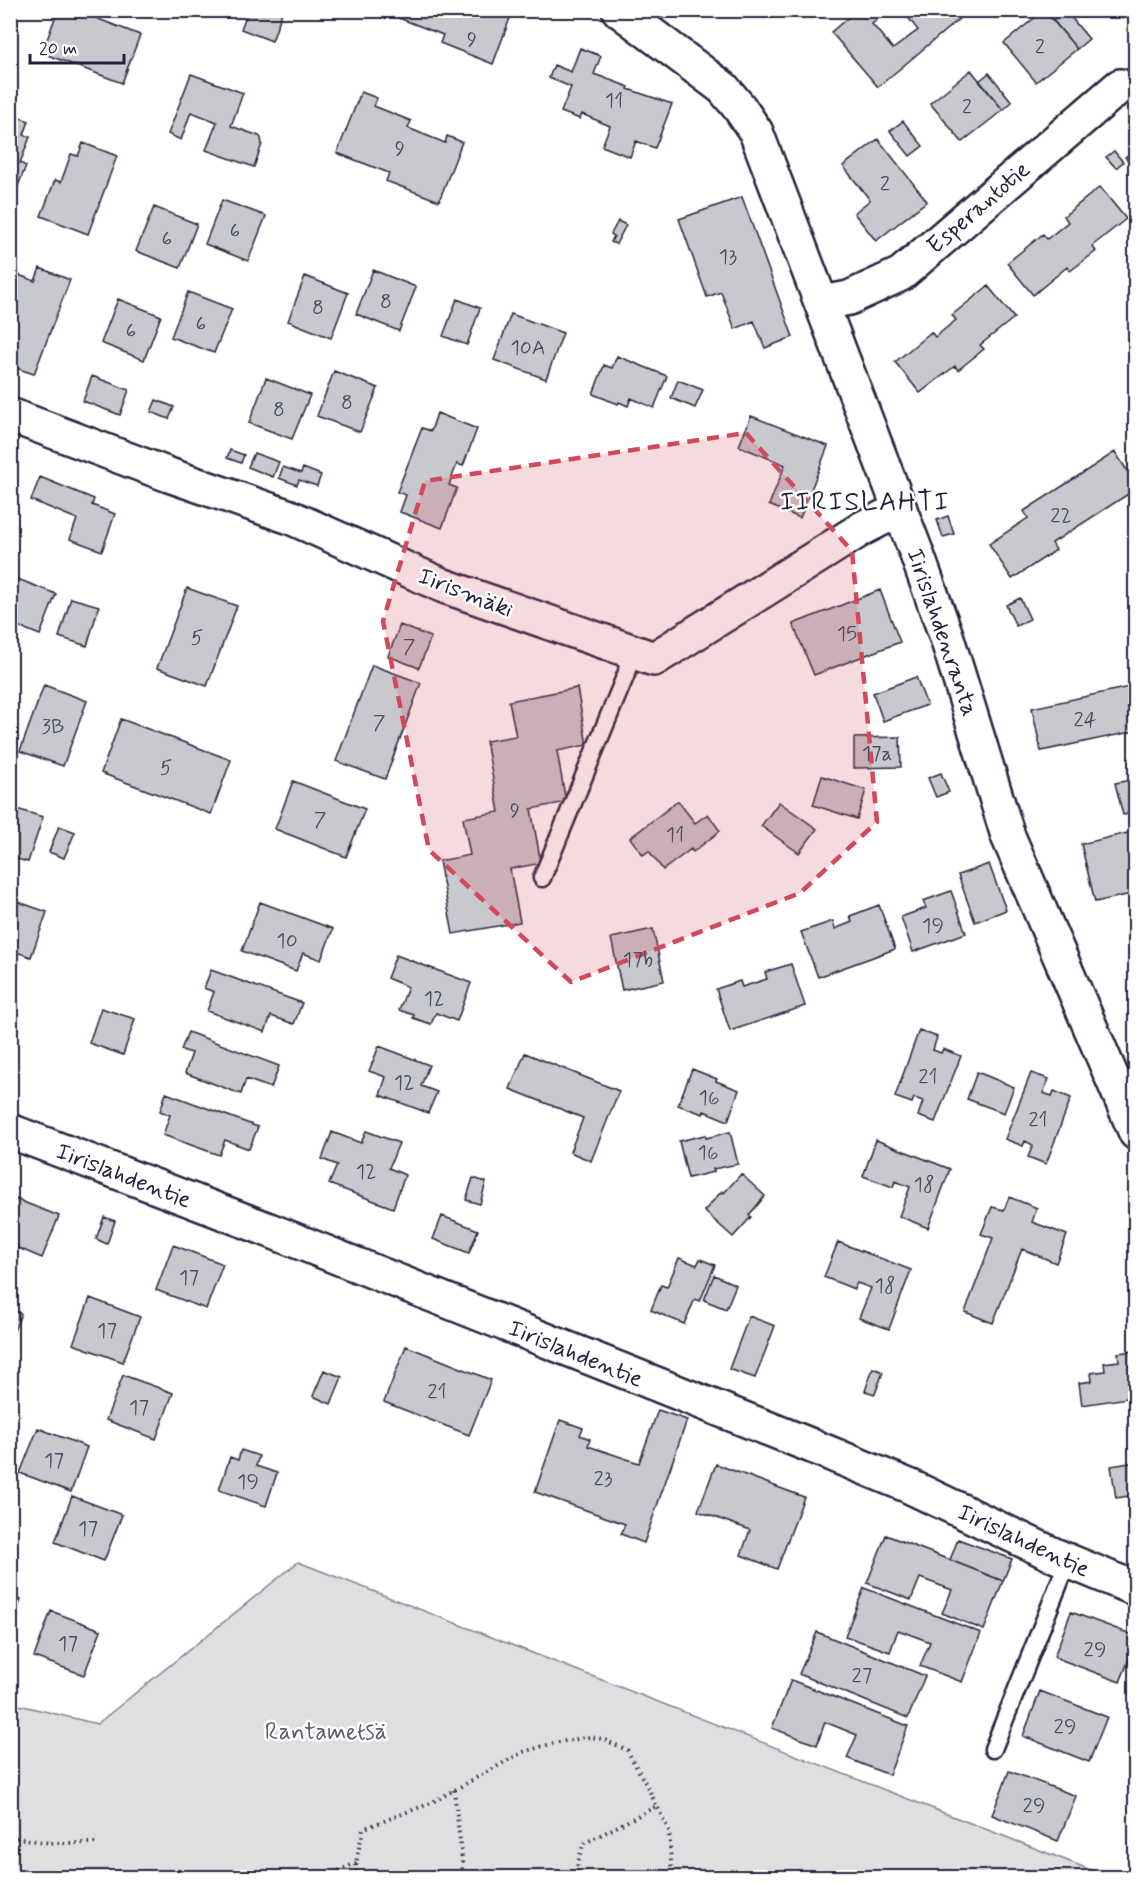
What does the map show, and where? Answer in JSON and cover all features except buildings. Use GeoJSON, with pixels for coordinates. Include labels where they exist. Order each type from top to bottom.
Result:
{"type":"FeatureCollection","features":[{"type":"Feature","properties":{"kind":"street","name":"Iirislahdenranta"},"geometry":{"type":"LineString","coordinates":[[619,10],[723,88],[756,132],[823,303],[947,638],[1008,836],[1136,1133]]}},
{"type":"Feature","properties":{"kind":"street","name":"Esperantotie"},"geometry":{"type":"LineString","coordinates":[[823,303],[849,298],[901,274],[1120,86]]}},
{"type":"Feature","properties":{"kind":"street","name":"Iirismäki"},"geometry":{"type":"LineString","coordinates":[[10,415],[169,475],[290,517],[444,586],[654,659],[863,528],[900,509]]}},
{"type":"Feature","properties":{"kind":"street","name":"Iirislahdentie"},"geometry":{"type":"LineString","coordinates":[[10,1131],[269,1230],[807,1444],[909,1486],[1068,1561],[1136,1589]]}},
{"type":"Feature","properties":{"kind":"lane"},"geometry":{"type":"LineString","coordinates":[[542,878],[627,672],[629,651]]}},
{"type":"Feature","properties":{"kind":"lane"},"geometry":{"type":"LineString","coordinates":[[993,1749],[1068,1561]]}},
{"type":"Feature","properties":{"kind":"path"},"geometry":{"type":"LineString","coordinates":[[357,1878],[356,1863],[363,1829],[431,1803],[523,1752],[554,1743],[589,1737],[603,1739],[627,1750],[669,1832],[672,1878]]}},
{"type":"Feature","properties":{"kind":"path"},"geometry":{"type":"LineString","coordinates":[[454,1790],[462,1878]]}},
{"type":"Feature","properties":{"kind":"path"},"geometry":{"type":"LineString","coordinates":[[577,1878],[577,1867],[583,1844],[657,1806]]}},
{"type":"Feature","properties":{"kind":"path"},"geometry":{"type":"LineString","coordinates":[[10,1837],[50,1843],[97,1843]]}},
{"type":"Feature","properties":{"kind":"path"},"geometry":{"type":"LineString","coordinates":[[322,1878],[356,1863]]}},
{"type":"Feature","properties":{"kind":"highlighted area"},"geometry":{"type":"Polygon","coordinates":[[[746,433],[852,551],[877,822],[800,893],[571,982],[429,850],[383,621],[425,481],[746,433]]]}},
{"type":"Feature","properties":{"kind":"green space","name":"Rantametsä"},"geometry":{"type":"Polygon","coordinates":[[[298,1562],[1109,1877],[11,1877],[11,1703],[97,1724],[298,1562]]]}},
{"type":"Feature","properties":{"kind":"district","name":"IIRISLAHTI"},"geometry":{"type":"Point","coordinates":[865,501]}}]}
